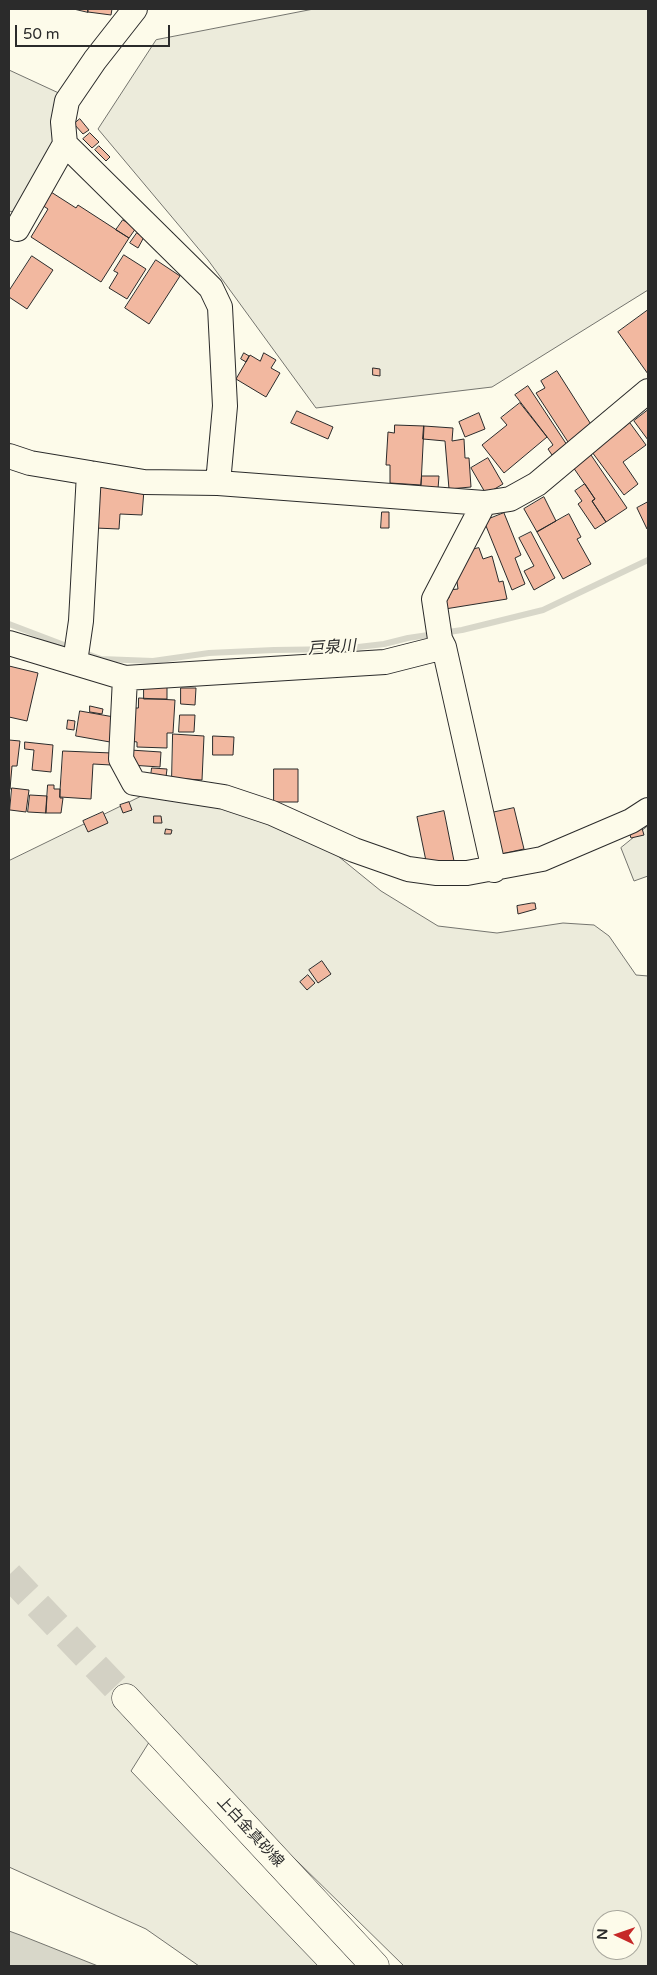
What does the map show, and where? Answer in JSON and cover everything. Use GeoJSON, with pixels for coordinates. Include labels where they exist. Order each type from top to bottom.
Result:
{"type":"FeatureCollection","features":[{"type":"Feature","properties":{"kind":"main road","name":"上白金真砂線"},"geometry":{"type":"LineString","coordinates":[[126,1698],[375,1966]]}},
{"type":"Feature","properties":{"kind":"street"},"geometry":{"type":"LineString","coordinates":[[17,229],[65,144],[63,122],[67,101],[95,60],[136,9]]}},
{"type":"Feature","properties":{"kind":"street"},"geometry":{"type":"LineString","coordinates":[[65,144],[211,288],[220,307],[225,406],[218,483]]}},
{"type":"Feature","properties":{"kind":"street"},"geometry":{"type":"LineString","coordinates":[[9,456],[30,463],[144,482],[218,483],[484,503],[510,499],[537,484],[648,391]]}},
{"type":"Feature","properties":{"kind":"street"},"geometry":{"type":"LineString","coordinates":[[75,662],[80,621],[89,473]]}},
{"type":"Feature","properties":{"kind":"street"},"geometry":{"type":"LineString","coordinates":[[484,503],[434,600],[440,635],[494,870]]}},
{"type":"Feature","properties":{"kind":"street"},"geometry":{"type":"LineString","coordinates":[[9,643],[125,678],[385,662],[440,635]]}},
{"type":"Feature","properties":{"kind":"street"},"geometry":{"type":"LineString","coordinates":[[125,678],[121,759],[134,783],[224,797],[272,813],[354,850],[408,869],[437,873],[467,874],[542,859],[631,821],[648,810]]}},
{"type":"Feature","properties":{"kind":"shaded area"},"geometry":{"type":"Polygon","coordinates":[[[314,9],[648,9],[648,290],[492,387],[316,408],[208,260],[98,129],[156,40],[314,9]]]}},
{"type":"Feature","properties":{"kind":"shaded area"},"geometry":{"type":"Polygon","coordinates":[[[9,70],[76,101],[17,213],[9,211],[9,70]]]}},
{"type":"Feature","properties":{"kind":"shaded area"},"geometry":{"type":"Polygon","coordinates":[[[150,792],[227,795],[317,839],[381,891],[438,926],[497,933],[563,923],[594,925],[609,936],[636,975],[648,976],[648,1966],[404,1966],[297,1861],[153,1736],[131,1771],[318,1966],[199,1966],[146,1929],[9,1867],[9,861],[150,792]]]}},
{"type":"Feature","properties":{"kind":"shaded area"},"geometry":{"type":"Polygon","coordinates":[[[648,826],[648,876],[634,881],[621,848],[648,826]]]}},
{"type":"Feature","properties":{"kind":"shaded area"},"geometry":{"type":"Polygon","coordinates":[[[9,1931],[20,1935],[98,1966],[9,1966],[9,1931]]]}},
{"type":"Feature","properties":{"kind":"building"},"geometry":{"type":"Polygon","coordinates":[[[74,9],[88,9],[88,12],[74,9]]]}},
{"type":"Feature","properties":{"kind":"building"},"geometry":{"type":"Polygon","coordinates":[[[88,9],[112,9],[111,15],[88,12],[88,9]]]}},
{"type":"Feature","properties":{"kind":"building"},"geometry":{"type":"Polygon","coordinates":[[[80,119],[89,130],[83,134],[74,124],[80,119]]]}},
{"type":"Feature","properties":{"kind":"building"},"geometry":{"type":"Polygon","coordinates":[[[90,133],[99,142],[92,148],[83,139],[90,133]]]}},
{"type":"Feature","properties":{"kind":"building"},"geometry":{"type":"Polygon","coordinates":[[[99,146],[110,157],[106,161],[95,150],[99,146]]]}},
{"type":"Feature","properties":{"kind":"building"},"geometry":{"type":"Polygon","coordinates":[[[51,192],[76,208],[78,205],[129,238],[101,282],[31,237],[48,209],[42,205],[51,192]]]}},
{"type":"Feature","properties":{"kind":"building"},"geometry":{"type":"Polygon","coordinates":[[[123,220],[136,228],[129,238],[116,230],[123,220]]]}},
{"type":"Feature","properties":{"kind":"building"},"geometry":{"type":"Polygon","coordinates":[[[137,233],[144,237],[138,248],[130,243],[137,233]]]}},
{"type":"Feature","properties":{"kind":"building"},"geometry":{"type":"Polygon","coordinates":[[[124,255],[146,269],[127,299],[109,288],[118,273],[114,271],[124,255]]]}},
{"type":"Feature","properties":{"kind":"building"},"geometry":{"type":"Polygon","coordinates":[[[32,256],[53,270],[27,309],[9,297],[9,291],[32,256]]]}},
{"type":"Feature","properties":{"kind":"building"},"geometry":{"type":"Polygon","coordinates":[[[156,260],[180,276],[149,324],[125,308],[156,260]]]}},
{"type":"Feature","properties":{"kind":"building"},"geometry":{"type":"Polygon","coordinates":[[[648,310],[648,374],[618,332],[648,310]]]}},
{"type":"Feature","properties":{"kind":"building"},"geometry":{"type":"Polygon","coordinates":[[[244,353],[249,356],[246,362],[241,359],[244,353]]]}},
{"type":"Feature","properties":{"kind":"building"},"geometry":{"type":"Polygon","coordinates":[[[264,353],[276,360],[271,368],[280,373],[266,397],[236,379],[250,355],[260,361],[264,353]]]}},
{"type":"Feature","properties":{"kind":"building"},"geometry":{"type":"Polygon","coordinates":[[[373,368],[380,369],[380,376],[373,375],[373,368]]]}},
{"type":"Feature","properties":{"kind":"building"},"geometry":{"type":"Polygon","coordinates":[[[557,371],[592,426],[568,442],[536,393],[545,388],[541,381],[557,371]]]}},
{"type":"Feature","properties":{"kind":"building"},"geometry":{"type":"Polygon","coordinates":[[[528,386],[567,445],[552,455],[548,449],[553,445],[515,395],[528,386]]]}},
{"type":"Feature","properties":{"kind":"building"},"geometry":{"type":"Polygon","coordinates":[[[520,403],[547,437],[504,473],[482,445],[507,425],[501,418],[520,403]]]}},
{"type":"Feature","properties":{"kind":"building"},"geometry":{"type":"Polygon","coordinates":[[[648,410],[648,440],[634,421],[648,410]]]}},
{"type":"Feature","properties":{"kind":"building"},"geometry":{"type":"Polygon","coordinates":[[[297,411],[333,427],[328,439],[291,423],[297,411]]]}},
{"type":"Feature","properties":{"kind":"building"},"geometry":{"type":"Polygon","coordinates":[[[479,413],[485,429],[465,437],[459,422],[479,413]]]}},
{"type":"Feature","properties":{"kind":"building"},"geometry":{"type":"Polygon","coordinates":[[[630,423],[646,445],[623,462],[638,484],[624,495],[592,452],[630,423]]]}},
{"type":"Feature","properties":{"kind":"building"},"geometry":{"type":"Polygon","coordinates":[[[395,425],[424,426],[421,485],[390,483],[390,465],[386,465],[388,432],[394,433],[395,425]]]}},
{"type":"Feature","properties":{"kind":"building"},"geometry":{"type":"Polygon","coordinates":[[[424,426],[453,428],[452,441],[464,439],[465,458],[469,458],[471,487],[449,489],[445,441],[423,439],[424,426]]]}},
{"type":"Feature","properties":{"kind":"building"},"geometry":{"type":"Polygon","coordinates":[[[591,455],[627,508],[606,522],[592,501],[595,499],[573,467],[591,455]]]}},
{"type":"Feature","properties":{"kind":"building"},"geometry":{"type":"Polygon","coordinates":[[[488,458],[503,484],[486,494],[471,468],[488,458]]]}},
{"type":"Feature","properties":{"kind":"building"},"geometry":{"type":"Polygon","coordinates":[[[422,476],[439,476],[438,489],[421,488],[422,476]]]}},
{"type":"Feature","properties":{"kind":"building"},"geometry":{"type":"Polygon","coordinates":[[[585,484],[595,499],[592,501],[606,522],[595,529],[578,504],[582,501],[575,491],[585,484]]]}},
{"type":"Feature","properties":{"kind":"building"},"geometry":{"type":"Polygon","coordinates":[[[98,487],[144,490],[142,515],[120,514],[119,529],[95,528],[98,487]]]}},
{"type":"Feature","properties":{"kind":"building"},"geometry":{"type":"Polygon","coordinates":[[[544,497],[556,521],[537,532],[524,509],[544,497]]]}},
{"type":"Feature","properties":{"kind":"building"},"geometry":{"type":"Polygon","coordinates":[[[648,502],[648,529],[647,529],[637,508],[648,502]]]}},
{"type":"Feature","properties":{"kind":"building"},"geometry":{"type":"Polygon","coordinates":[[[382,512],[389,512],[389,528],[381,528],[382,512]]]}},
{"type":"Feature","properties":{"kind":"building"},"geometry":{"type":"Polygon","coordinates":[[[504,513],[521,555],[515,558],[525,584],[512,590],[484,521],[504,513]]]}},
{"type":"Feature","properties":{"kind":"building"},"geometry":{"type":"Polygon","coordinates":[[[569,514],[581,537],[577,539],[591,564],[563,579],[537,532],[569,514]]]}},
{"type":"Feature","properties":{"kind":"building"},"geometry":{"type":"Polygon","coordinates":[[[531,532],[555,578],[534,590],[524,571],[534,566],[519,538],[531,532]]]}},
{"type":"Feature","properties":{"kind":"building"},"geometry":{"type":"Polygon","coordinates":[[[479,548],[483,559],[492,556],[499,582],[503,581],[507,599],[445,609],[444,599],[449,598],[448,590],[458,589],[456,575],[474,549],[479,548]]]}},
{"type":"Feature","properties":{"kind":"building"},"geometry":{"type":"Polygon","coordinates":[[[9,666],[38,673],[27,721],[9,717],[9,666]]]}},
{"type":"Feature","properties":{"kind":"building"},"geometry":{"type":"Polygon","coordinates":[[[144,685],[167,686],[167,699],[144,699],[144,685]]]}},
{"type":"Feature","properties":{"kind":"building"},"geometry":{"type":"Polygon","coordinates":[[[181,688],[196,688],[195,705],[181,704],[181,688]]]}},
{"type":"Feature","properties":{"kind":"building"},"geometry":{"type":"Polygon","coordinates":[[[139,698],[175,700],[173,733],[167,733],[167,748],[137,747],[137,742],[131,741],[132,708],[138,708],[139,698]]]}},
{"type":"Feature","properties":{"kind":"building"},"geometry":{"type":"Polygon","coordinates":[[[90,706],[103,709],[102,714],[90,712],[90,706]]]}},
{"type":"Feature","properties":{"kind":"building"},"geometry":{"type":"Polygon","coordinates":[[[80,711],[114,717],[110,742],[76,736],[80,711]]]}},
{"type":"Feature","properties":{"kind":"building"},"geometry":{"type":"Polygon","coordinates":[[[180,715],[195,715],[194,732],[179,732],[180,715]]]}},
{"type":"Feature","properties":{"kind":"building"},"geometry":{"type":"Polygon","coordinates":[[[68,720],[75,721],[74,730],[67,729],[68,720]]]}},
{"type":"Feature","properties":{"kind":"building"},"geometry":{"type":"Polygon","coordinates":[[[173,734],[204,736],[202,780],[172,778],[173,734]]]}},
{"type":"Feature","properties":{"kind":"building"},"geometry":{"type":"Polygon","coordinates":[[[213,736],[234,737],[233,755],[213,755],[213,736]]]}},
{"type":"Feature","properties":{"kind":"building"},"geometry":{"type":"Polygon","coordinates":[[[9,740],[20,741],[17,766],[12,766],[10,789],[9,740]]]}},
{"type":"Feature","properties":{"kind":"building"},"geometry":{"type":"Polygon","coordinates":[[[25,742],[53,745],[51,772],[32,770],[34,750],[25,749],[25,742]]]}},
{"type":"Feature","properties":{"kind":"building"},"geometry":{"type":"Polygon","coordinates":[[[130,750],[161,752],[160,767],[130,765],[130,750]]]}},
{"type":"Feature","properties":{"kind":"building"},"geometry":{"type":"Polygon","coordinates":[[[63,751],[112,753],[111,765],[93,764],[91,799],[60,797],[63,751]]]}},
{"type":"Feature","properties":{"kind":"building"},"geometry":{"type":"Polygon","coordinates":[[[152,768],[167,769],[166,777],[151,776],[152,768]]]}},
{"type":"Feature","properties":{"kind":"building"},"geometry":{"type":"Polygon","coordinates":[[[274,769],[298,769],[298,802],[274,802],[274,769]]]}},
{"type":"Feature","properties":{"kind":"building"},"geometry":{"type":"Polygon","coordinates":[[[48,785],[54,785],[54,789],[60,789],[60,798],[63,798],[61,813],[46,813],[48,785]]]}},
{"type":"Feature","properties":{"kind":"building"},"geometry":{"type":"Polygon","coordinates":[[[12,788],[29,790],[26,812],[10,810],[12,788]]]}},
{"type":"Feature","properties":{"kind":"building"},"geometry":{"type":"Polygon","coordinates":[[[30,795],[47,796],[46,813],[28,812],[30,795]]]}},
{"type":"Feature","properties":{"kind":"building"},"geometry":{"type":"Polygon","coordinates":[[[129,802],[132,810],[123,813],[120,805],[129,802]]]}},
{"type":"Feature","properties":{"kind":"building"},"geometry":{"type":"Polygon","coordinates":[[[514,808],[524,849],[501,854],[491,813],[514,808]]]}},
{"type":"Feature","properties":{"kind":"building"},"geometry":{"type":"Polygon","coordinates":[[[444,811],[455,866],[427,866],[417,817],[444,811]]]}},
{"type":"Feature","properties":{"kind":"building"},"geometry":{"type":"Polygon","coordinates":[[[103,812],[108,823],[88,832],[83,821],[103,812]]]}},
{"type":"Feature","properties":{"kind":"building"},"geometry":{"type":"Polygon","coordinates":[[[154,816],[161,816],[162,823],[154,823],[154,816]]]}},
{"type":"Feature","properties":{"kind":"building"},"geometry":{"type":"Polygon","coordinates":[[[641,825],[644,835],[631,838],[628,829],[641,825]]]}},
{"type":"Feature","properties":{"kind":"building"},"geometry":{"type":"Polygon","coordinates":[[[166,829],[172,830],[171,834],[165,834],[166,829]]]}},
{"type":"Feature","properties":{"kind":"building"},"geometry":{"type":"Polygon","coordinates":[[[535,903],[536,909],[518,914],[517,906],[535,903]]]}},
{"type":"Feature","properties":{"kind":"building"},"geometry":{"type":"Polygon","coordinates":[[[322,961],[331,974],[318,983],[309,970],[322,961]]]}},
{"type":"Feature","properties":{"kind":"building"},"geometry":{"type":"Polygon","coordinates":[[[308,975],[315,983],[307,990],[300,982],[308,975]]]}},
{"type":"Feature","properties":{"kind":"waterway","name":"戸泉川"},"geometry":{"type":"LineString","coordinates":[[82,652],[101,659],[153,661],[209,653],[341,649],[384,644],[408,638],[462,630],[543,610],[648,560]]}},
{"type":"Feature","properties":{"kind":"waterway","name":"戸泉川"},"geometry":{"type":"LineString","coordinates":[[9,624],[72,648]]}},
{"type":"Feature","properties":{"kind":"tunnel"},"geometry":{"type":"LineString","coordinates":[[9,1575],[126,1698]]}}]}
